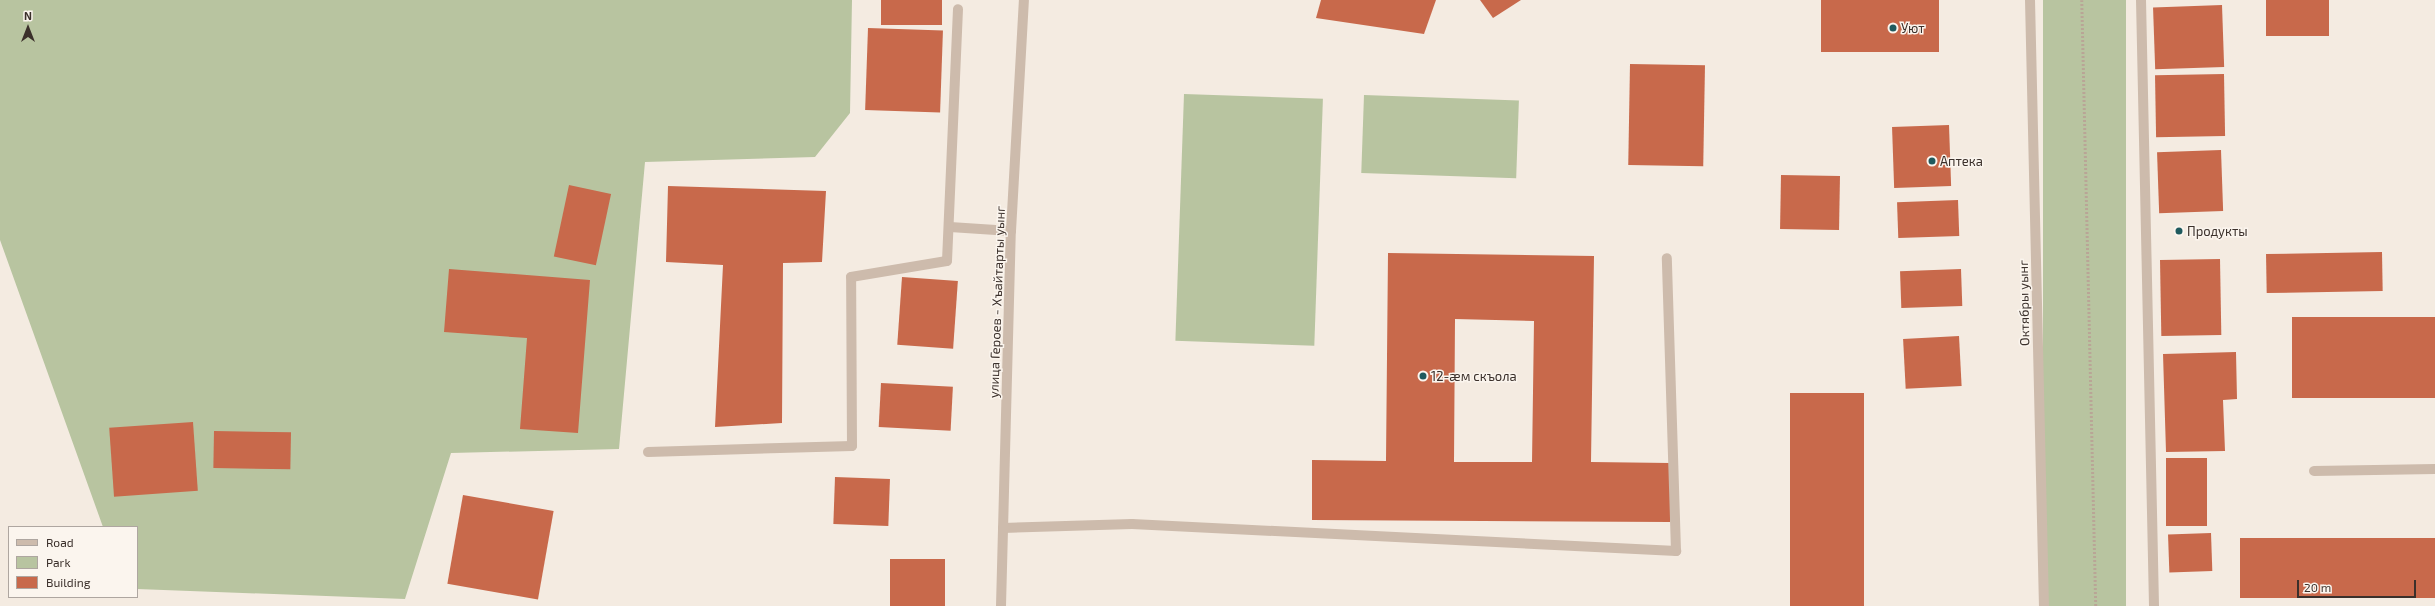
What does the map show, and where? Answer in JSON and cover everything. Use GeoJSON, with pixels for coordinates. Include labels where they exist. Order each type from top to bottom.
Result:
{"type":"FeatureCollection","features":[{"type":"Feature","properties":{"kind":"street","name":"улица Героев - Хъайтарты уынг"},"geometry":{"type":"LineString","coordinates":[[1001,606],[1011,231],[1024,0]]}},
{"type":"Feature","properties":{"kind":"street","name":"Октябры уынг"},"geometry":{"type":"LineString","coordinates":[[2030,0],[2044,606]]}},
{"type":"Feature","properties":{"kind":"street"},"geometry":{"type":"LineString","coordinates":[[2141,0],[2154,606]]}},
{"type":"Feature","properties":{"kind":"street"},"geometry":{"type":"LineString","coordinates":[[648,452],[852,446],[851,277],[947,261],[950,227],[958,9]]}},
{"type":"Feature","properties":{"kind":"street"},"geometry":{"type":"LineString","coordinates":[[950,227],[1011,231]]}},
{"type":"Feature","properties":{"kind":"street"},"geometry":{"type":"LineString","coordinates":[[1003,528],[1132,524],[1676,551],[1667,258]]}},
{"type":"Feature","properties":{"kind":"street"},"geometry":{"type":"LineString","coordinates":[[2314,471],[2435,470]]}},
{"type":"Feature","properties":{"kind":"path"},"geometry":{"type":"LineString","coordinates":[[2082,0],[2096,606]]}},
{"type":"Feature","properties":{"kind":"green space"},"geometry":{"type":"Polygon","coordinates":[[[0,0],[852,0],[850,113],[815,157],[645,162],[619,449],[451,453],[405,599],[138,589],[138,526],[103,526],[0,240],[0,0]]]}},
{"type":"Feature","properties":{"kind":"green space"},"geometry":{"type":"Polygon","coordinates":[[[2043,0],[2126,0],[2126,606],[2043,606],[2043,0]]]}},
{"type":"Feature","properties":{"kind":"green space"},"geometry":{"type":"Polygon","coordinates":[[[1184,94],[1323,99],[1314,346],[1175,341],[1184,94]]]}},
{"type":"Feature","properties":{"kind":"green space"},"geometry":{"type":"Polygon","coordinates":[[[1364,95],[1519,100],[1516,178],[1361,173],[1364,95]]]}},
{"type":"Feature","properties":{"kind":"building"},"geometry":{"type":"Polygon","coordinates":[[[881,0],[942,0],[942,25],[881,25],[881,0]]]}},
{"type":"Feature","properties":{"kind":"building"},"geometry":{"type":"Polygon","coordinates":[[[1321,0],[1436,0],[1424,34],[1316,18],[1321,0]]]}},
{"type":"Feature","properties":{"kind":"building"},"geometry":{"type":"Polygon","coordinates":[[[1480,0],[1521,0],[1493,18],[1480,0]]]}},
{"type":"Feature","properties":{"kind":"building"},"geometry":{"type":"Polygon","coordinates":[[[1821,0],[1939,0],[1939,52],[1821,52],[1821,0]]]}},
{"type":"Feature","properties":{"kind":"building"},"geometry":{"type":"Polygon","coordinates":[[[2266,0],[2329,0],[2329,36],[2266,36],[2266,0]]]}},
{"type":"Feature","properties":{"kind":"building"},"geometry":{"type":"Polygon","coordinates":[[[2222,5],[2224,67],[2155,69],[2153,7],[2222,5]]]}},
{"type":"Feature","properties":{"kind":"building"},"geometry":{"type":"Polygon","coordinates":[[[868,28],[943,31],[940,113],[865,110],[868,28]]]}},
{"type":"Feature","properties":{"kind":"building"},"geometry":{"type":"Polygon","coordinates":[[[1630,64],[1705,65],[1703,166],[1628,165],[1630,64]]]}},
{"type":"Feature","properties":{"kind":"building"},"geometry":{"type":"Polygon","coordinates":[[[2224,74],[2225,136],[2156,137],[2155,75],[2224,74]]]}},
{"type":"Feature","properties":{"kind":"building"},"geometry":{"type":"Polygon","coordinates":[[[1949,125],[1951,186],[1894,188],[1892,127],[1949,125]]]}},
{"type":"Feature","properties":{"kind":"building"},"geometry":{"type":"Polygon","coordinates":[[[2221,150],[2223,211],[2159,213],[2157,152],[2221,150]]]}},
{"type":"Feature","properties":{"kind":"building"},"geometry":{"type":"Polygon","coordinates":[[[1781,175],[1840,176],[1839,230],[1780,229],[1781,175]]]}},
{"type":"Feature","properties":{"kind":"building"},"geometry":{"type":"Polygon","coordinates":[[[569,185],[611,194],[596,265],[554,256],[569,185]]]}},
{"type":"Feature","properties":{"kind":"building"},"geometry":{"type":"Polygon","coordinates":[[[668,186],[826,191],[822,262],[783,263],[782,423],[715,427],[723,265],[666,262],[668,186]]]}},
{"type":"Feature","properties":{"kind":"building"},"geometry":{"type":"Polygon","coordinates":[[[1958,200],[1959,236],[1898,238],[1897,202],[1958,200]]]}},
{"type":"Feature","properties":{"kind":"building"},"geometry":{"type":"Polygon","coordinates":[[[2382,252],[2383,291],[2267,293],[2266,254],[2382,252]]]}},
{"type":"Feature","properties":{"kind":"building"},"geometry":{"type":"Polygon","coordinates":[[[1388,253],[1594,256],[1591,462],[1670,463],[1670,522],[1312,520],[1312,460],[1386,461],[1388,253]],[[1455,319],[1454,462],[1532,462],[1534,321],[1455,319]]]}},
{"type":"Feature","properties":{"kind":"building"},"geometry":{"type":"Polygon","coordinates":[[[2220,259],[2221,335],[2161,336],[2160,260],[2220,259]]]}},
{"type":"Feature","properties":{"kind":"building"},"geometry":{"type":"Polygon","coordinates":[[[449,269],[590,280],[578,433],[520,429],[527,338],[444,332],[449,269]]]}},
{"type":"Feature","properties":{"kind":"building"},"geometry":{"type":"Polygon","coordinates":[[[1961,269],[1962,306],[1901,308],[1900,271],[1961,269]]]}},
{"type":"Feature","properties":{"kind":"building"},"geometry":{"type":"Polygon","coordinates":[[[902,277],[958,281],[953,349],[897,345],[902,277]]]}},
{"type":"Feature","properties":{"kind":"building"},"geometry":{"type":"Polygon","coordinates":[[[2292,317],[2435,317],[2435,398],[2292,398],[2292,317]]]}},
{"type":"Feature","properties":{"kind":"building"},"geometry":{"type":"Polygon","coordinates":[[[1959,336],[1962,386],[1906,389],[1903,339],[1959,336]]]}},
{"type":"Feature","properties":{"kind":"building"},"geometry":{"type":"Polygon","coordinates":[[[2236,352],[2237,399],[2223,400],[2225,451],[2166,452],[2163,354],[2236,352]]]}},
{"type":"Feature","properties":{"kind":"building"},"geometry":{"type":"Polygon","coordinates":[[[881,383],[953,387],[951,431],[879,427],[881,383]]]}},
{"type":"Feature","properties":{"kind":"building"},"geometry":{"type":"Polygon","coordinates":[[[1790,393],[1864,393],[1864,606],[1790,606],[1790,393]]]}},
{"type":"Feature","properties":{"kind":"building"},"geometry":{"type":"Polygon","coordinates":[[[193,422],[198,491],[114,497],[109,428],[193,422]]]}},
{"type":"Feature","properties":{"kind":"building"},"geometry":{"type":"Polygon","coordinates":[[[214,431],[291,432],[290,469],[213,468],[214,431]]]}},
{"type":"Feature","properties":{"kind":"building"},"geometry":{"type":"Polygon","coordinates":[[[2166,458],[2207,458],[2207,526],[2166,526],[2166,458]]]}},
{"type":"Feature","properties":{"kind":"building"},"geometry":{"type":"Polygon","coordinates":[[[835,477],[890,479],[888,526],[833,524],[835,477]]]}},
{"type":"Feature","properties":{"kind":"building"},"geometry":{"type":"Polygon","coordinates":[[[463,495],[554,511],[538,600],[447,584],[463,495]]]}},
{"type":"Feature","properties":{"kind":"building"},"geometry":{"type":"Polygon","coordinates":[[[2211,533],[2212,571],[2169,572],[2168,535],[2211,533]]]}},
{"type":"Feature","properties":{"kind":"building"},"geometry":{"type":"Polygon","coordinates":[[[2240,538],[2435,538],[2435,598],[2240,598],[2240,538]]]}},
{"type":"Feature","properties":{"kind":"building"},"geometry":{"type":"Polygon","coordinates":[[[890,559],[945,559],[945,606],[890,606],[890,559]]]}},
{"type":"Feature","properties":{"kind":"place","name":"Уют"},"geometry":{"type":"Point","coordinates":[1893,28]}},
{"type":"Feature","properties":{"kind":"place","name":"Аптека"},"geometry":{"type":"Point","coordinates":[1932,161]}},
{"type":"Feature","properties":{"kind":"place","name":"Продукты"},"geometry":{"type":"Point","coordinates":[2179,231]}},
{"type":"Feature","properties":{"kind":"place","name":"12-æм скъола"},"geometry":{"type":"Point","coordinates":[1423,376]}}]}
